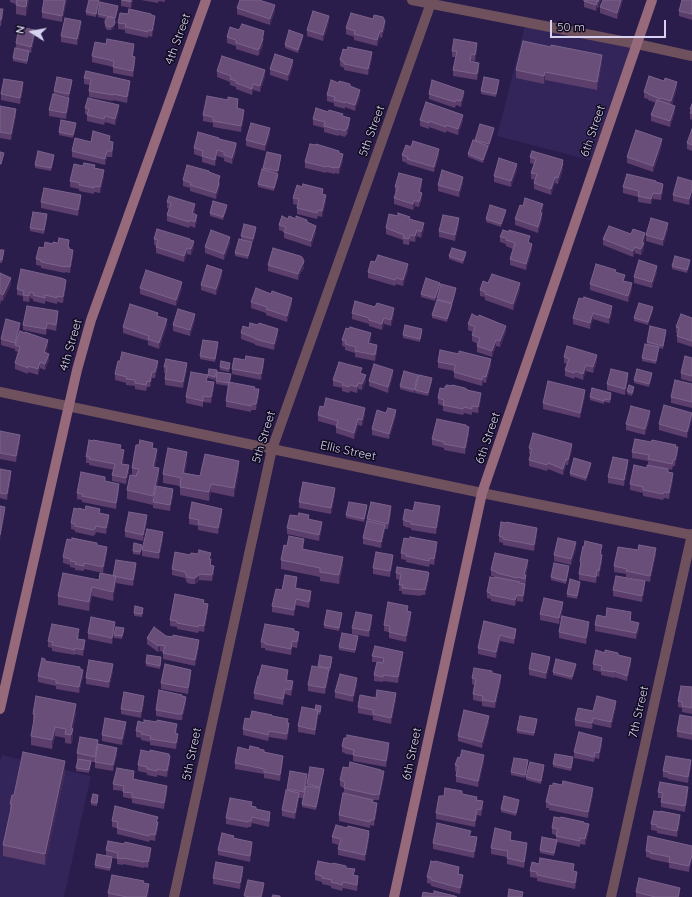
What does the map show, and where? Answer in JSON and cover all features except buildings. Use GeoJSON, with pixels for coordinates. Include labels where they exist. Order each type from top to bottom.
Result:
{"type":"FeatureCollection","features":[{"type":"Feature","properties":{"kind":"main road","name":"4th Street"},"geometry":{"type":"LineString","coordinates":[[0,710],[76,370],[91,320],[206,0]]}},
{"type":"Feature","properties":{"kind":"main road","name":"6th Street"},"geometry":{"type":"LineString","coordinates":[[394,897],[482,492],[652,0]]}},
{"type":"Feature","properties":{"kind":"street"},"geometry":{"type":"LineString","coordinates":[[412,0],[431,2],[692,56]]}},
{"type":"Feature","properties":{"kind":"street","name":"5th Street"},"geometry":{"type":"LineString","coordinates":[[174,897],[272,449],[431,2]]}},
{"type":"Feature","properties":{"kind":"street","name":"Ellis Street"},"geometry":{"type":"LineString","coordinates":[[0,392],[692,534]]}},
{"type":"Feature","properties":{"kind":"street","name":"7th Street"},"geometry":{"type":"LineString","coordinates":[[611,897],[692,534]]}},
{"type":"Feature","properties":{"kind":"shaded area"},"geometry":{"type":"Polygon","coordinates":[[[526,22],[637,44],[597,162],[497,136],[526,22]]]}},
{"type":"Feature","properties":{"kind":"shaded area"},"geometry":{"type":"Polygon","coordinates":[[[2,755],[91,776],[64,897],[0,897],[0,762],[2,755]]]}}]}
